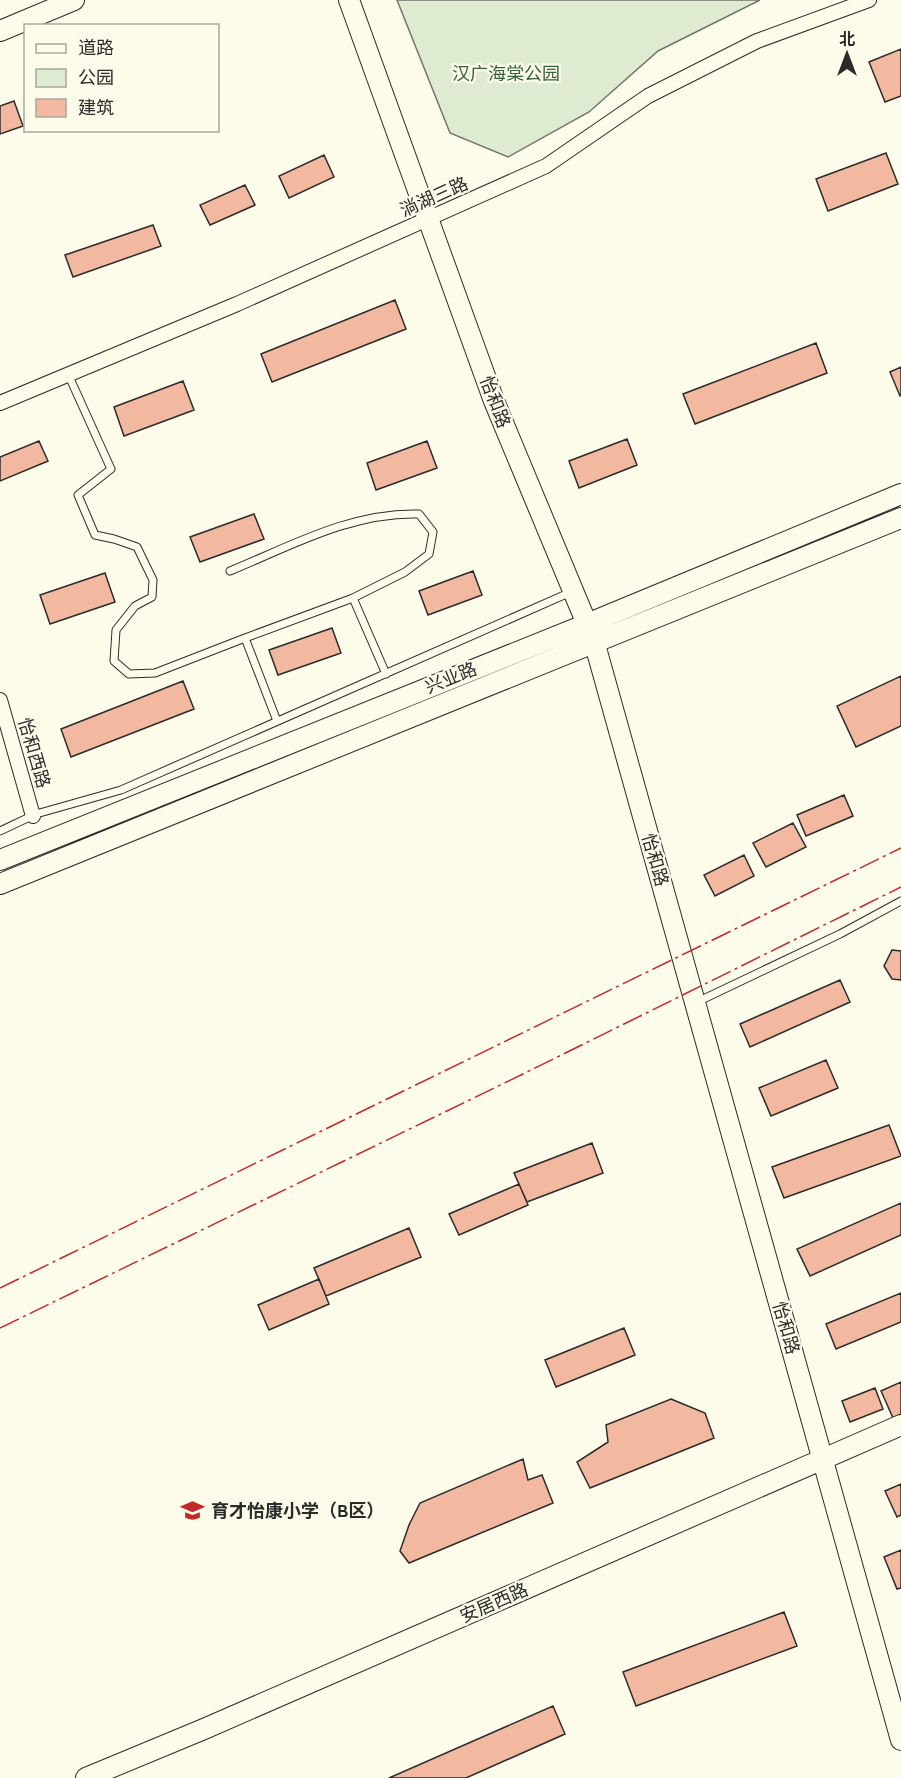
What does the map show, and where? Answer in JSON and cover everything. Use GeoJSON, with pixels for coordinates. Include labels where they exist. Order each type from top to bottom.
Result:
{"type":"FeatureCollection","features":[{"type":"Feature","properties":{"kind":"street"},"geometry":{"type":"LineString","coordinates":[[0,31],[74,0]]}},
{"type":"Feature","properties":{"kind":"street","name":"怡和路"},"geometry":{"type":"LineString","coordinates":[[349,0],[494,401],[591,632],[901,1740]]}},
{"type":"Feature","properties":{"kind":"street","name":"淌湖三路"},"geometry":{"type":"LineString","coordinates":[[0,403],[237,304],[546,166],[648,96],[757,41],[869,0]]}},
{"type":"Feature","properties":{"kind":"street","name":"兴业路"},"geometry":{"type":"LineString","coordinates":[[0,884],[591,632],[901,494]]}},
{"type":"Feature","properties":{"kind":"street","name":"兴业路"},"geometry":{"type":"LineString","coordinates":[[0,860],[591,632],[901,518]]}},
{"type":"Feature","properties":{"kind":"street","name":"怡和西路"},"geometry":{"type":"LineString","coordinates":[[0,700],[33,816]]}},
{"type":"Feature","properties":{"kind":"street","name":"安居西路"},"geometry":{"type":"LineString","coordinates":[[86,1778],[204,1729],[901,1425]]}},
{"type":"Feature","properties":{"kind":"lane"},"geometry":{"type":"LineString","coordinates":[[68,374],[111,468],[78,495],[82,505],[95,535],[114,539],[136,548],[153,580],[152,597],[135,606],[116,630],[114,661],[129,674],[155,673],[352,598],[405,572],[429,554],[433,532],[419,514],[393,513],[344,524],[230,571]]}},
{"type":"Feature","properties":{"kind":"lane"},"geometry":{"type":"LineString","coordinates":[[0,831],[33,816],[121,790],[573,591]]}},
{"type":"Feature","properties":{"kind":"lane"},"geometry":{"type":"LineString","coordinates":[[352,598],[386,674]]}},
{"type":"Feature","properties":{"kind":"lane"},"geometry":{"type":"LineString","coordinates":[[246,638],[277,721]]}},
{"type":"Feature","properties":{"kind":"lane"},"geometry":{"type":"LineString","coordinates":[[695,1003],[901,901]]}},
{"type":"Feature","properties":{"kind":"green space","name":"汉广海棠公园"},"geometry":{"type":"Polygon","coordinates":[[[397,0],[760,0],[658,51],[589,112],[508,157],[450,133],[397,0]]]}},
{"type":"Feature","properties":{"kind":"building"},"geometry":{"type":"Polygon","coordinates":[[[901,49],[901,96],[885,102],[869,62],[901,49]]]}},
{"type":"Feature","properties":{"kind":"building"},"geometry":{"type":"Polygon","coordinates":[[[14,101],[23,126],[0,134],[0,106],[14,101]]]}},
{"type":"Feature","properties":{"kind":"building"},"geometry":{"type":"Polygon","coordinates":[[[886,153],[898,184],[828,211],[816,179],[886,153]]]}},
{"type":"Feature","properties":{"kind":"building"},"geometry":{"type":"Polygon","coordinates":[[[324,155],[334,177],[289,198],[279,176],[324,155]]]}},
{"type":"Feature","properties":{"kind":"building"},"geometry":{"type":"Polygon","coordinates":[[[245,185],[255,205],[210,225],[200,205],[245,185]]]}},
{"type":"Feature","properties":{"kind":"building"},"geometry":{"type":"Polygon","coordinates":[[[153,225],[161,246],[73,277],[65,255],[153,225]]]}},
{"type":"Feature","properties":{"kind":"building"},"geometry":{"type":"Polygon","coordinates":[[[395,300],[406,329],[272,382],[261,354],[395,300]]]}},
{"type":"Feature","properties":{"kind":"building"},"geometry":{"type":"Polygon","coordinates":[[[816,343],[827,373],[695,424],[683,394],[816,343]]]}},
{"type":"Feature","properties":{"kind":"building"},"geometry":{"type":"Polygon","coordinates":[[[901,367],[901,395],[900,396],[890,372],[901,367]]]}},
{"type":"Feature","properties":{"kind":"building"},"geometry":{"type":"Polygon","coordinates":[[[183,381],[194,410],[124,436],[114,407],[183,381]]]}},
{"type":"Feature","properties":{"kind":"building"},"geometry":{"type":"Polygon","coordinates":[[[627,439],[637,465],[579,488],[569,461],[627,439]]]}},
{"type":"Feature","properties":{"kind":"building"},"geometry":{"type":"Polygon","coordinates":[[[39,441],[48,461],[0,481],[0,457],[39,441]]]}},
{"type":"Feature","properties":{"kind":"building"},"geometry":{"type":"Polygon","coordinates":[[[427,441],[437,468],[376,490],[367,463],[427,441]]]}},
{"type":"Feature","properties":{"kind":"building"},"geometry":{"type":"Polygon","coordinates":[[[254,514],[264,539],[200,562],[190,537],[254,514]]]}},
{"type":"Feature","properties":{"kind":"building"},"geometry":{"type":"Polygon","coordinates":[[[473,571],[482,595],[428,615],[419,591],[473,571]]]}},
{"type":"Feature","properties":{"kind":"building"},"geometry":{"type":"Polygon","coordinates":[[[105,573],[115,602],[50,624],[40,595],[105,573]]]}},
{"type":"Feature","properties":{"kind":"building"},"geometry":{"type":"Polygon","coordinates":[[[332,628],[341,653],[278,675],[269,650],[332,628]]]}},
{"type":"Feature","properties":{"kind":"building"},"geometry":{"type":"Polygon","coordinates":[[[901,676],[901,726],[856,747],[837,706],[901,676]]]}},
{"type":"Feature","properties":{"kind":"building"},"geometry":{"type":"Polygon","coordinates":[[[183,681],[194,709],[71,757],[61,729],[183,681]]]}},
{"type":"Feature","properties":{"kind":"building"},"geometry":{"type":"Polygon","coordinates":[[[844,795],[853,816],[806,836],[797,815],[844,795]]]}},
{"type":"Feature","properties":{"kind":"building"},"geometry":{"type":"Polygon","coordinates":[[[793,823],[806,847],[766,867],[753,843],[793,823]]]}},
{"type":"Feature","properties":{"kind":"building"},"geometry":{"type":"Polygon","coordinates":[[[744,855],[754,876],[715,896],[704,875],[744,855]]]}},
{"type":"Feature","properties":{"kind":"building"},"geometry":{"type":"Polygon","coordinates":[[[892,950],[901,951],[901,980],[892,979],[884,966],[892,950]]]}},
{"type":"Feature","properties":{"kind":"building"},"geometry":{"type":"Polygon","coordinates":[[[840,980],[850,1002],[750,1047],[740,1024],[840,980]]]}},
{"type":"Feature","properties":{"kind":"building"},"geometry":{"type":"Polygon","coordinates":[[[826,1060],[838,1088],[771,1116],[759,1088],[826,1060]]]}},
{"type":"Feature","properties":{"kind":"building"},"geometry":{"type":"Polygon","coordinates":[[[889,1125],[901,1156],[784,1198],[772,1167],[889,1125]]]}},
{"type":"Feature","properties":{"kind":"building"},"geometry":{"type":"Polygon","coordinates":[[[592,1143],[603,1173],[527,1202],[514,1173],[592,1143]]]}},
{"type":"Feature","properties":{"kind":"building"},"geometry":{"type":"Polygon","coordinates":[[[519,1184],[528,1205],[459,1235],[449,1214],[519,1184]]]}},
{"type":"Feature","properties":{"kind":"building"},"geometry":{"type":"Polygon","coordinates":[[[901,1203],[901,1235],[810,1276],[797,1249],[901,1203]]]}},
{"type":"Feature","properties":{"kind":"building"},"geometry":{"type":"Polygon","coordinates":[[[409,1228],[421,1257],[326,1296],[314,1268],[409,1228]]]}},
{"type":"Feature","properties":{"kind":"building"},"geometry":{"type":"Polygon","coordinates":[[[319,1279],[329,1304],[269,1330],[258,1305],[319,1279]]]}},
{"type":"Feature","properties":{"kind":"building"},"geometry":{"type":"Polygon","coordinates":[[[901,1293],[901,1322],[836,1349],[826,1324],[901,1293]]]}},
{"type":"Feature","properties":{"kind":"building"},"geometry":{"type":"Polygon","coordinates":[[[624,1328],[635,1355],[556,1387],[545,1360],[624,1328]]]}},
{"type":"Feature","properties":{"kind":"building"},"geometry":{"type":"Polygon","coordinates":[[[901,1382],[901,1414],[893,1418],[881,1391],[901,1382]]]}},
{"type":"Feature","properties":{"kind":"building"},"geometry":{"type":"Polygon","coordinates":[[[875,1388],[883,1409],[850,1422],[842,1401],[875,1388]]]}},
{"type":"Feature","properties":{"kind":"building"},"geometry":{"type":"Polygon","coordinates":[[[671,1399],[705,1413],[714,1438],[590,1488],[577,1462],[608,1442],[606,1425],[671,1399]]]}},
{"type":"Feature","properties":{"kind":"building"},"geometry":{"type":"Polygon","coordinates":[[[523,1459],[528,1480],[542,1475],[553,1503],[409,1563],[400,1551],[420,1503],[523,1459]]]}},
{"type":"Feature","properties":{"kind":"building"},"geometry":{"type":"Polygon","coordinates":[[[901,1484],[901,1515],[897,1517],[885,1491],[901,1484]]]}},
{"type":"Feature","properties":{"kind":"building"},"geometry":{"type":"Polygon","coordinates":[[[901,1550],[901,1588],[897,1589],[884,1557],[901,1550]]]}},
{"type":"Feature","properties":{"kind":"building"},"geometry":{"type":"Polygon","coordinates":[[[784,1612],[797,1646],[636,1706],[623,1672],[784,1612]]]}},
{"type":"Feature","properties":{"kind":"building"},"geometry":{"type":"Polygon","coordinates":[[[553,1706],[565,1734],[466,1778],[389,1778],[553,1706]]]}},
{"type":"Feature","properties":{"kind":"power"},"geometry":{"type":"LineString","coordinates":[[0,1288],[901,848]]}},
{"type":"Feature","properties":{"kind":"power"},"geometry":{"type":"LineString","coordinates":[[0,1328],[901,887]]}},
{"type":"Feature","properties":{"kind":"place","name":"育才怡康小学（B区）"},"geometry":{"type":"Point","coordinates":[193,1511]}}]}
